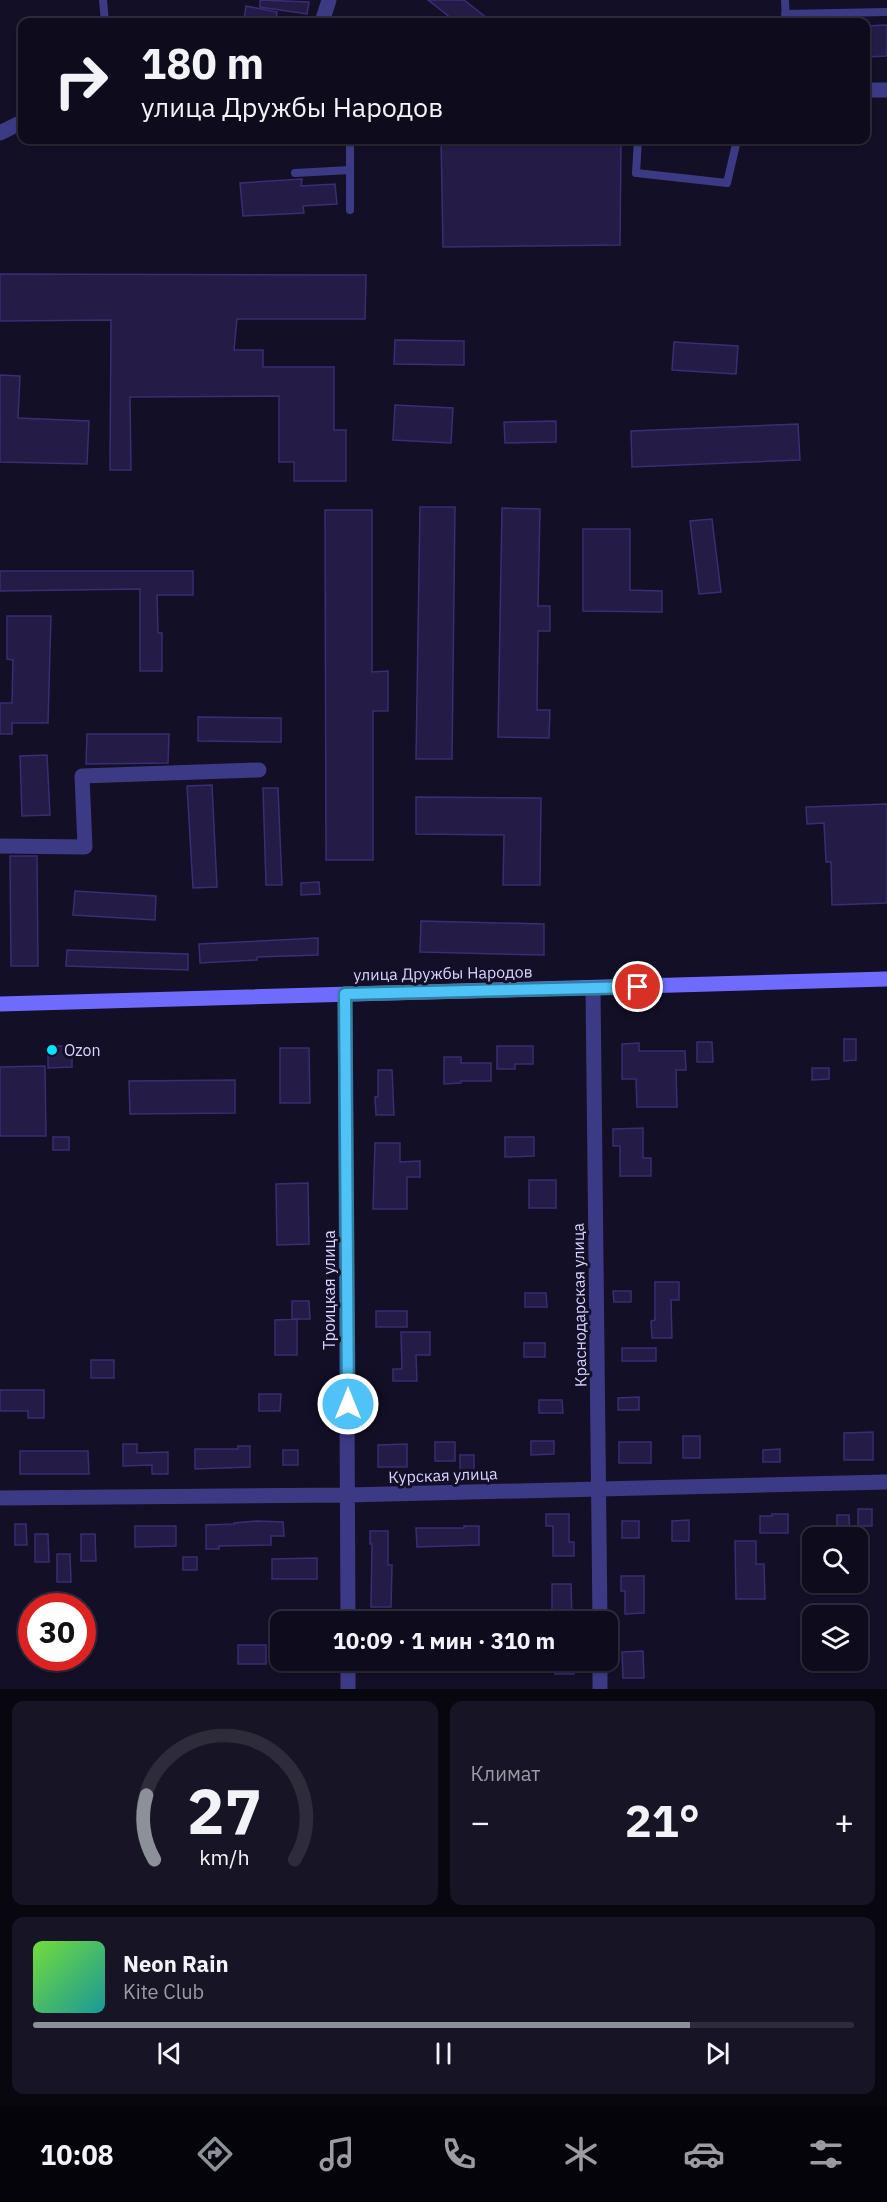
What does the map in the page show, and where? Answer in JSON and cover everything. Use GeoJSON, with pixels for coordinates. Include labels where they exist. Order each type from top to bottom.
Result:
{"type":"FeatureCollection","features":[{"type":"Feature","properties":{"kind":"street"},"geometry":{"type":"LineString","coordinates":[[323,18],[329,0]]}},
{"type":"Feature","properties":{"kind":"street"},"geometry":{"type":"LineString","coordinates":[[870,90],[887,90]]}},
{"type":"Feature","properties":{"kind":"street"},"geometry":{"type":"LineString","coordinates":[[0,133],[18,124]]}},
{"type":"Feature","properties":{"kind":"street"},"geometry":{"type":"LineString","coordinates":[[0,846],[85,847],[82,776],[259,770]]}},
{"type":"Feature","properties":{"kind":"street","name":"улица Дружбы Народов"},"geometry":{"type":"LineString","coordinates":[[0,1004],[887,979]]}},
{"type":"Feature","properties":{"kind":"street","name":"Краснодарская улица"},"geometry":{"type":"LineString","coordinates":[[593,988],[600,1611]]}},
{"type":"Feature","properties":{"kind":"street","name":"Троицкая улица"},"geometry":{"type":"LineString","coordinates":[[345,994],[348,1611]]}},
{"type":"Feature","properties":{"kind":"street","name":"Курская улица"},"geometry":{"type":"LineString","coordinates":[[0,1498],[348,1495],[887,1482]]}},
{"type":"Feature","properties":{"kind":"street"},"geometry":{"type":"LineString","coordinates":[[348,1671],[348,1689]]}},
{"type":"Feature","properties":{"kind":"street"},"geometry":{"type":"LineString","coordinates":[[600,1671],[600,1689]]}},
{"type":"Feature","properties":{"kind":"lane"},"geometry":{"type":"LineString","coordinates":[[103,0],[105,18]]}},
{"type":"Feature","properties":{"kind":"lane"},"geometry":{"type":"LineString","coordinates":[[785,0],[786,18],[887,12]]}},
{"type":"Feature","properties":{"kind":"lane"},"geometry":{"type":"LineString","coordinates":[[350,144],[350,210]]}},
{"type":"Feature","properties":{"kind":"lane"},"geometry":{"type":"LineString","coordinates":[[638,144],[636,173],[727,183],[736,144]]}},
{"type":"Feature","properties":{"kind":"lane"},"geometry":{"type":"LineString","coordinates":[[295,173],[350,170]]}},
{"type":"Feature","properties":{"kind":"building"},"geometry":{"type":"Polygon","coordinates":[[[260,0],[309,2],[307,14],[260,7],[260,0]]]}},
{"type":"Feature","properties":{"kind":"building"},"geometry":{"type":"Polygon","coordinates":[[[428,0],[464,0],[487,18],[451,18],[428,0]]]}},
{"type":"Feature","properties":{"kind":"building"},"geometry":{"type":"Polygon","coordinates":[[[246,6],[277,12],[276,18],[244,18],[246,6]]]}},
{"type":"Feature","properties":{"kind":"building"},"geometry":{"type":"Polygon","coordinates":[[[887,25],[887,56],[870,57],[870,26],[887,25]]]}},
{"type":"Feature","properties":{"kind":"building"},"geometry":{"type":"Polygon","coordinates":[[[441,144],[621,144],[620,245],[443,247],[441,144]]]}},
{"type":"Feature","properties":{"kind":"building"},"geometry":{"type":"Polygon","coordinates":[[[302,179],[301,186],[335,184],[337,204],[303,206],[304,213],[243,216],[240,183],[302,179]]]}},
{"type":"Feature","properties":{"kind":"building"},"geometry":{"type":"Polygon","coordinates":[[[0,274],[366,275],[365,319],[237,319],[234,350],[263,350],[263,367],[334,367],[334,430],[346,430],[346,481],[294,481],[294,462],[279,462],[279,396],[130,397],[131,470],[110,470],[111,320],[0,321],[0,274]]]}},
{"type":"Feature","properties":{"kind":"building"},"geometry":{"type":"Polygon","coordinates":[[[395,340],[464,341],[464,365],[394,364],[395,340]]]}},
{"type":"Feature","properties":{"kind":"building"},"geometry":{"type":"Polygon","coordinates":[[[674,342],[738,346],[736,374],[672,370],[674,342]]]}},
{"type":"Feature","properties":{"kind":"building"},"geometry":{"type":"Polygon","coordinates":[[[0,375],[20,376],[18,418],[89,421],[87,464],[0,462],[0,375]]]}},
{"type":"Feature","properties":{"kind":"building"},"geometry":{"type":"Polygon","coordinates":[[[395,405],[453,408],[451,443],[393,440],[395,405]]]}},
{"type":"Feature","properties":{"kind":"building"},"geometry":{"type":"Polygon","coordinates":[[[556,421],[556,442],[505,443],[504,422],[556,421]]]}},
{"type":"Feature","properties":{"kind":"building"},"geometry":{"type":"Polygon","coordinates":[[[798,424],[800,460],[632,467],[631,431],[798,424]]]}},
{"type":"Feature","properties":{"kind":"building"},"geometry":{"type":"Polygon","coordinates":[[[420,507],[455,507],[452,759],[416,759],[420,507]]]}},
{"type":"Feature","properties":{"kind":"building"},"geometry":{"type":"Polygon","coordinates":[[[502,508],[540,509],[538,606],[550,606],[550,631],[538,631],[537,710],[550,710],[549,738],[498,737],[502,508]]]}},
{"type":"Feature","properties":{"kind":"building"},"geometry":{"type":"Polygon","coordinates":[[[325,510],[372,510],[372,672],[388,671],[388,711],[373,711],[373,860],[326,860],[325,510]]]}},
{"type":"Feature","properties":{"kind":"building"},"geometry":{"type":"Polygon","coordinates":[[[712,519],[721,592],[699,594],[690,521],[712,519]]]}},
{"type":"Feature","properties":{"kind":"building"},"geometry":{"type":"Polygon","coordinates":[[[583,529],[630,529],[630,590],[662,591],[662,612],[583,611],[583,529]]]}},
{"type":"Feature","properties":{"kind":"building"},"geometry":{"type":"Polygon","coordinates":[[[0,571],[193,571],[193,595],[157,595],[158,633],[162,633],[162,671],[140,671],[140,589],[0,591],[0,571]]]}},
{"type":"Feature","properties":{"kind":"building"},"geometry":{"type":"Polygon","coordinates":[[[7,616],[51,616],[48,723],[12,723],[12,734],[0,734],[0,703],[12,703],[13,660],[7,659],[7,616]]]}},
{"type":"Feature","properties":{"kind":"building"},"geometry":{"type":"Polygon","coordinates":[[[198,717],[281,718],[281,742],[198,741],[198,717]]]}},
{"type":"Feature","properties":{"kind":"building"},"geometry":{"type":"Polygon","coordinates":[[[87,734],[169,734],[168,763],[86,764],[87,734]]]}},
{"type":"Feature","properties":{"kind":"building"},"geometry":{"type":"Polygon","coordinates":[[[47,755],[50,815],[22,816],[20,756],[47,755]]]}},
{"type":"Feature","properties":{"kind":"building"},"geometry":{"type":"Polygon","coordinates":[[[212,785],[217,887],[193,888],[187,786],[212,785]]]}},
{"type":"Feature","properties":{"kind":"building"},"geometry":{"type":"Polygon","coordinates":[[[263,788],[278,788],[282,885],[266,885],[263,788]]]}},
{"type":"Feature","properties":{"kind":"building"},"geometry":{"type":"Polygon","coordinates":[[[416,797],[541,798],[540,885],[503,885],[504,835],[416,834],[416,797]]]}},
{"type":"Feature","properties":{"kind":"building"},"geometry":{"type":"Polygon","coordinates":[[[887,804],[887,903],[832,905],[831,862],[826,862],[824,823],[807,824],[806,807],[887,804]]]}},
{"type":"Feature","properties":{"kind":"building"},"geometry":{"type":"Polygon","coordinates":[[[10,856],[37,856],[38,966],[11,966],[10,856]]]}},
{"type":"Feature","properties":{"kind":"building"},"geometry":{"type":"Polygon","coordinates":[[[319,882],[320,894],[301,895],[301,883],[319,882]]]}},
{"type":"Feature","properties":{"kind":"building"},"geometry":{"type":"Polygon","coordinates":[[[75,891],[156,896],[155,920],[73,915],[75,891]]]}},
{"type":"Feature","properties":{"kind":"building"},"geometry":{"type":"Polygon","coordinates":[[[421,921],[544,924],[544,955],[420,952],[421,921]]]}},
{"type":"Feature","properties":{"kind":"building"},"geometry":{"type":"Polygon","coordinates":[[[318,938],[318,955],[257,957],[257,960],[200,963],[199,944],[318,938]]]}},
{"type":"Feature","properties":{"kind":"building"},"geometry":{"type":"Polygon","coordinates":[[[67,950],[188,954],[188,970],[66,966],[67,950]]]}},
{"type":"Feature","properties":{"kind":"building"},"geometry":{"type":"Polygon","coordinates":[[[844,1039],[856,1039],[856,1060],[844,1061],[844,1039]]]}},
{"type":"Feature","properties":{"kind":"building"},"geometry":{"type":"Polygon","coordinates":[[[697,1042],[712,1042],[713,1062],[697,1062],[697,1042]]]}},
{"type":"Feature","properties":{"kind":"building"},"geometry":{"type":"Polygon","coordinates":[[[639,1043],[639,1051],[685,1051],[686,1070],[676,1070],[677,1107],[637,1107],[636,1079],[622,1079],[622,1044],[639,1043]]]}},
{"type":"Feature","properties":{"kind":"building"},"geometry":{"type":"Polygon","coordinates":[[[48,1046],[72,1046],[72,1067],[48,1068],[48,1046]]]}},
{"type":"Feature","properties":{"kind":"building"},"geometry":{"type":"Polygon","coordinates":[[[497,1046],[533,1046],[533,1064],[515,1064],[515,1069],[497,1069],[497,1046]]]}},
{"type":"Feature","properties":{"kind":"building"},"geometry":{"type":"Polygon","coordinates":[[[280,1048],[309,1048],[310,1103],[280,1103],[280,1048]]]}},
{"type":"Feature","properties":{"kind":"building"},"geometry":{"type":"Polygon","coordinates":[[[444,1057],[461,1057],[461,1063],[491,1063],[491,1081],[461,1081],[461,1083],[444,1084],[444,1057]]]}},
{"type":"Feature","properties":{"kind":"building"},"geometry":{"type":"Polygon","coordinates":[[[45,1066],[46,1136],[0,1136],[0,1067],[45,1066]]]}},
{"type":"Feature","properties":{"kind":"building"},"geometry":{"type":"Polygon","coordinates":[[[812,1068],[829,1068],[829,1079],[812,1080],[812,1068]]]}},
{"type":"Feature","properties":{"kind":"building"},"geometry":{"type":"Polygon","coordinates":[[[378,1070],[392,1070],[394,1115],[376,1115],[378,1070]]]}},
{"type":"Feature","properties":{"kind":"building"},"geometry":{"type":"Polygon","coordinates":[[[235,1080],[235,1113],[130,1114],[129,1081],[235,1080]]]}},
{"type":"Feature","properties":{"kind":"building"},"geometry":{"type":"Polygon","coordinates":[[[643,1128],[643,1158],[651,1158],[651,1176],[620,1176],[620,1146],[613,1146],[613,1129],[643,1128]]]}},
{"type":"Feature","properties":{"kind":"building"},"geometry":{"type":"Polygon","coordinates":[[[53,1137],[69,1137],[69,1150],[53,1150],[53,1137]]]}},
{"type":"Feature","properties":{"kind":"building"},"geometry":{"type":"Polygon","coordinates":[[[505,1137],[534,1137],[534,1156],[505,1157],[505,1137]]]}},
{"type":"Feature","properties":{"kind":"building"},"geometry":{"type":"Polygon","coordinates":[[[375,1143],[400,1143],[400,1162],[420,1161],[420,1177],[407,1177],[407,1209],[373,1209],[375,1143]]]}},
{"type":"Feature","properties":{"kind":"building"},"geometry":{"type":"Polygon","coordinates":[[[529,1180],[556,1180],[556,1208],[529,1208],[529,1180]]]}},
{"type":"Feature","properties":{"kind":"building"},"geometry":{"type":"Polygon","coordinates":[[[308,1183],[309,1244],[277,1245],[276,1184],[308,1183]]]}},
{"type":"Feature","properties":{"kind":"building"},"geometry":{"type":"Polygon","coordinates":[[[655,1282],[679,1282],[679,1300],[671,1300],[672,1338],[652,1338],[651,1321],[655,1320],[655,1282]]]}},
{"type":"Feature","properties":{"kind":"building"},"geometry":{"type":"Polygon","coordinates":[[[613,1291],[631,1291],[631,1302],[614,1302],[613,1291]]]}},
{"type":"Feature","properties":{"kind":"building"},"geometry":{"type":"Polygon","coordinates":[[[525,1293],[546,1293],[547,1307],[525,1307],[525,1293]]]}},
{"type":"Feature","properties":{"kind":"building"},"geometry":{"type":"Polygon","coordinates":[[[292,1301],[309,1301],[310,1319],[292,1319],[292,1301]]]}},
{"type":"Feature","properties":{"kind":"building"},"geometry":{"type":"Polygon","coordinates":[[[376,1311],[407,1311],[407,1327],[376,1327],[376,1311]]]}},
{"type":"Feature","properties":{"kind":"building"},"geometry":{"type":"Polygon","coordinates":[[[297,1319],[297,1355],[275,1355],[275,1320],[297,1319]]]}},
{"type":"Feature","properties":{"kind":"building"},"geometry":{"type":"Polygon","coordinates":[[[401,1332],[430,1332],[430,1355],[416,1355],[417,1381],[393,1381],[393,1369],[402,1369],[401,1332]]]}},
{"type":"Feature","properties":{"kind":"building"},"geometry":{"type":"Polygon","coordinates":[[[524,1343],[545,1343],[545,1357],[524,1357],[524,1343]]]}},
{"type":"Feature","properties":{"kind":"building"},"geometry":{"type":"Polygon","coordinates":[[[622,1348],[656,1348],[656,1361],[622,1361],[622,1348]]]}},
{"type":"Feature","properties":{"kind":"building"},"geometry":{"type":"Polygon","coordinates":[[[91,1360],[114,1360],[114,1378],[91,1378],[91,1360]]]}},
{"type":"Feature","properties":{"kind":"building"},"geometry":{"type":"Polygon","coordinates":[[[0,1390],[44,1390],[44,1418],[28,1418],[28,1411],[0,1411],[0,1390]]]}},
{"type":"Feature","properties":{"kind":"building"},"geometry":{"type":"Polygon","coordinates":[[[259,1394],[281,1394],[280,1411],[259,1411],[259,1394]]]}},
{"type":"Feature","properties":{"kind":"building"},"geometry":{"type":"Polygon","coordinates":[[[639,1397],[639,1410],[618,1410],[618,1398],[639,1397]]]}},
{"type":"Feature","properties":{"kind":"building"},"geometry":{"type":"Polygon","coordinates":[[[539,1400],[562,1400],[563,1413],[539,1413],[539,1400]]]}},
{"type":"Feature","properties":{"kind":"building"},"geometry":{"type":"Polygon","coordinates":[[[873,1432],[873,1460],[844,1460],[844,1433],[873,1432]]]}},
{"type":"Feature","properties":{"kind":"building"},"geometry":{"type":"Polygon","coordinates":[[[683,1436],[700,1436],[700,1458],[683,1458],[683,1436]]]}},
{"type":"Feature","properties":{"kind":"building"},"geometry":{"type":"Polygon","coordinates":[[[531,1441],[554,1441],[554,1454],[531,1455],[531,1441]]]}},
{"type":"Feature","properties":{"kind":"building"},"geometry":{"type":"Polygon","coordinates":[[[435,1442],[455,1442],[455,1461],[435,1461],[435,1442]]]}},
{"type":"Feature","properties":{"kind":"building"},"geometry":{"type":"Polygon","coordinates":[[[619,1442],[651,1442],[651,1463],[619,1463],[619,1442]]]}},
{"type":"Feature","properties":{"kind":"building"},"geometry":{"type":"Polygon","coordinates":[[[123,1444],[137,1444],[137,1453],[168,1452],[168,1474],[152,1474],[152,1465],[123,1466],[123,1444]]]}},
{"type":"Feature","properties":{"kind":"building"},"geometry":{"type":"Polygon","coordinates":[[[407,1444],[407,1467],[378,1467],[378,1445],[407,1444]]]}},
{"type":"Feature","properties":{"kind":"building"},"geometry":{"type":"Polygon","coordinates":[[[238,1446],[250,1446],[250,1467],[195,1469],[195,1449],[238,1449],[238,1446]]]}},
{"type":"Feature","properties":{"kind":"building"},"geometry":{"type":"Polygon","coordinates":[[[780,1449],[780,1462],[763,1462],[763,1450],[780,1449]]]}},
{"type":"Feature","properties":{"kind":"building"},"geometry":{"type":"Polygon","coordinates":[[[283,1450],[298,1450],[298,1465],[283,1465],[283,1450]]]}},
{"type":"Feature","properties":{"kind":"building"},"geometry":{"type":"Polygon","coordinates":[[[20,1451],[88,1451],[89,1474],[20,1474],[20,1451]]]}},
{"type":"Feature","properties":{"kind":"building"},"geometry":{"type":"Polygon","coordinates":[[[460,1455],[474,1455],[474,1470],[460,1470],[460,1455]]]}},
{"type":"Feature","properties":{"kind":"building"},"geometry":{"type":"Polygon","coordinates":[[[858,1509],[872,1509],[872,1526],[858,1526],[858,1509]]]}},
{"type":"Feature","properties":{"kind":"building"},"geometry":{"type":"Polygon","coordinates":[[[546,1514],[569,1514],[569,1542],[574,1542],[574,1556],[553,1556],[553,1526],[546,1526],[546,1514]]]}},
{"type":"Feature","properties":{"kind":"building"},"geometry":{"type":"Polygon","coordinates":[[[772,1514],[788,1514],[788,1533],[760,1533],[760,1516],[772,1516],[772,1514]]]}},
{"type":"Feature","properties":{"kind":"building"},"geometry":{"type":"Polygon","coordinates":[[[837,1515],[849,1515],[850,1527],[837,1527],[837,1515]]]}},
{"type":"Feature","properties":{"kind":"building"},"geometry":{"type":"Polygon","coordinates":[[[689,1520],[689,1541],[672,1541],[672,1521],[689,1520]]]}},
{"type":"Feature","properties":{"kind":"building"},"geometry":{"type":"Polygon","coordinates":[[[257,1521],[283,1522],[284,1536],[271,1536],[271,1545],[219,1546],[219,1549],[206,1549],[206,1525],[257,1521]]]}},
{"type":"Feature","properties":{"kind":"building"},"geometry":{"type":"Polygon","coordinates":[[[622,1521],[639,1521],[639,1538],[622,1538],[622,1521]]]}},
{"type":"Feature","properties":{"kind":"building"},"geometry":{"type":"Polygon","coordinates":[[[15,1524],[26,1524],[27,1545],[15,1545],[15,1524]]]}},
{"type":"Feature","properties":{"kind":"building"},"geometry":{"type":"Polygon","coordinates":[[[135,1526],[176,1526],[176,1546],[135,1547],[135,1526]]]}},
{"type":"Feature","properties":{"kind":"building"},"geometry":{"type":"Polygon","coordinates":[[[464,1526],[479,1526],[479,1545],[417,1547],[416,1528],[464,1528],[464,1526]]]}},
{"type":"Feature","properties":{"kind":"building"},"geometry":{"type":"Polygon","coordinates":[[[370,1531],[388,1531],[388,1565],[392,1565],[391,1607],[371,1607],[372,1544],[370,1544],[370,1531]]]}},
{"type":"Feature","properties":{"kind":"building"},"geometry":{"type":"Polygon","coordinates":[[[35,1534],[48,1534],[49,1562],[35,1562],[35,1534]]]}},
{"type":"Feature","properties":{"kind":"building"},"geometry":{"type":"Polygon","coordinates":[[[81,1534],[95,1534],[96,1561],[81,1561],[81,1534]]]}},
{"type":"Feature","properties":{"kind":"building"},"geometry":{"type":"Polygon","coordinates":[[[735,1541],[756,1541],[756,1564],[764,1564],[765,1599],[736,1599],[735,1541]]]}},
{"type":"Feature","properties":{"kind":"building"},"geometry":{"type":"Polygon","coordinates":[[[57,1554],[70,1554],[71,1582],[57,1582],[57,1554]]]}},
{"type":"Feature","properties":{"kind":"building"},"geometry":{"type":"Polygon","coordinates":[[[183,1557],[197,1557],[197,1570],[183,1570],[183,1557]]]}},
{"type":"Feature","properties":{"kind":"building"},"geometry":{"type":"Polygon","coordinates":[[[317,1558],[317,1579],[272,1579],[272,1559],[317,1558]]]}},
{"type":"Feature","properties":{"kind":"building"},"geometry":{"type":"Polygon","coordinates":[[[621,1576],[644,1576],[644,1613],[625,1614],[625,1591],[621,1591],[621,1576]]]}},
{"type":"Feature","properties":{"kind":"building"},"geometry":{"type":"Polygon","coordinates":[[[552,1584],[571,1584],[572,1611],[552,1611],[552,1584]]]}},
{"type":"Feature","properties":{"kind":"building"},"geometry":{"type":"Polygon","coordinates":[[[238,1645],[266,1645],[266,1664],[238,1664],[238,1645]]]}},
{"type":"Feature","properties":{"kind":"building"},"geometry":{"type":"Polygon","coordinates":[[[643,1651],[644,1678],[623,1678],[622,1652],[643,1651]]]}},
{"type":"Feature","properties":{"kind":"building"},"geometry":{"type":"Polygon","coordinates":[[[555,1671],[574,1671],[574,1674],[555,1674],[555,1671]]]}},
{"type":"Feature","properties":{"kind":"place","name":"Ozon"},"geometry":{"type":"Point","coordinates":[52,1050]}},
{"type":"Feature","properties":{"kind":"route"},"geometry":{"type":"LineString","coordinates":[[348,1404],[345,994],[638,987]]}}]}
